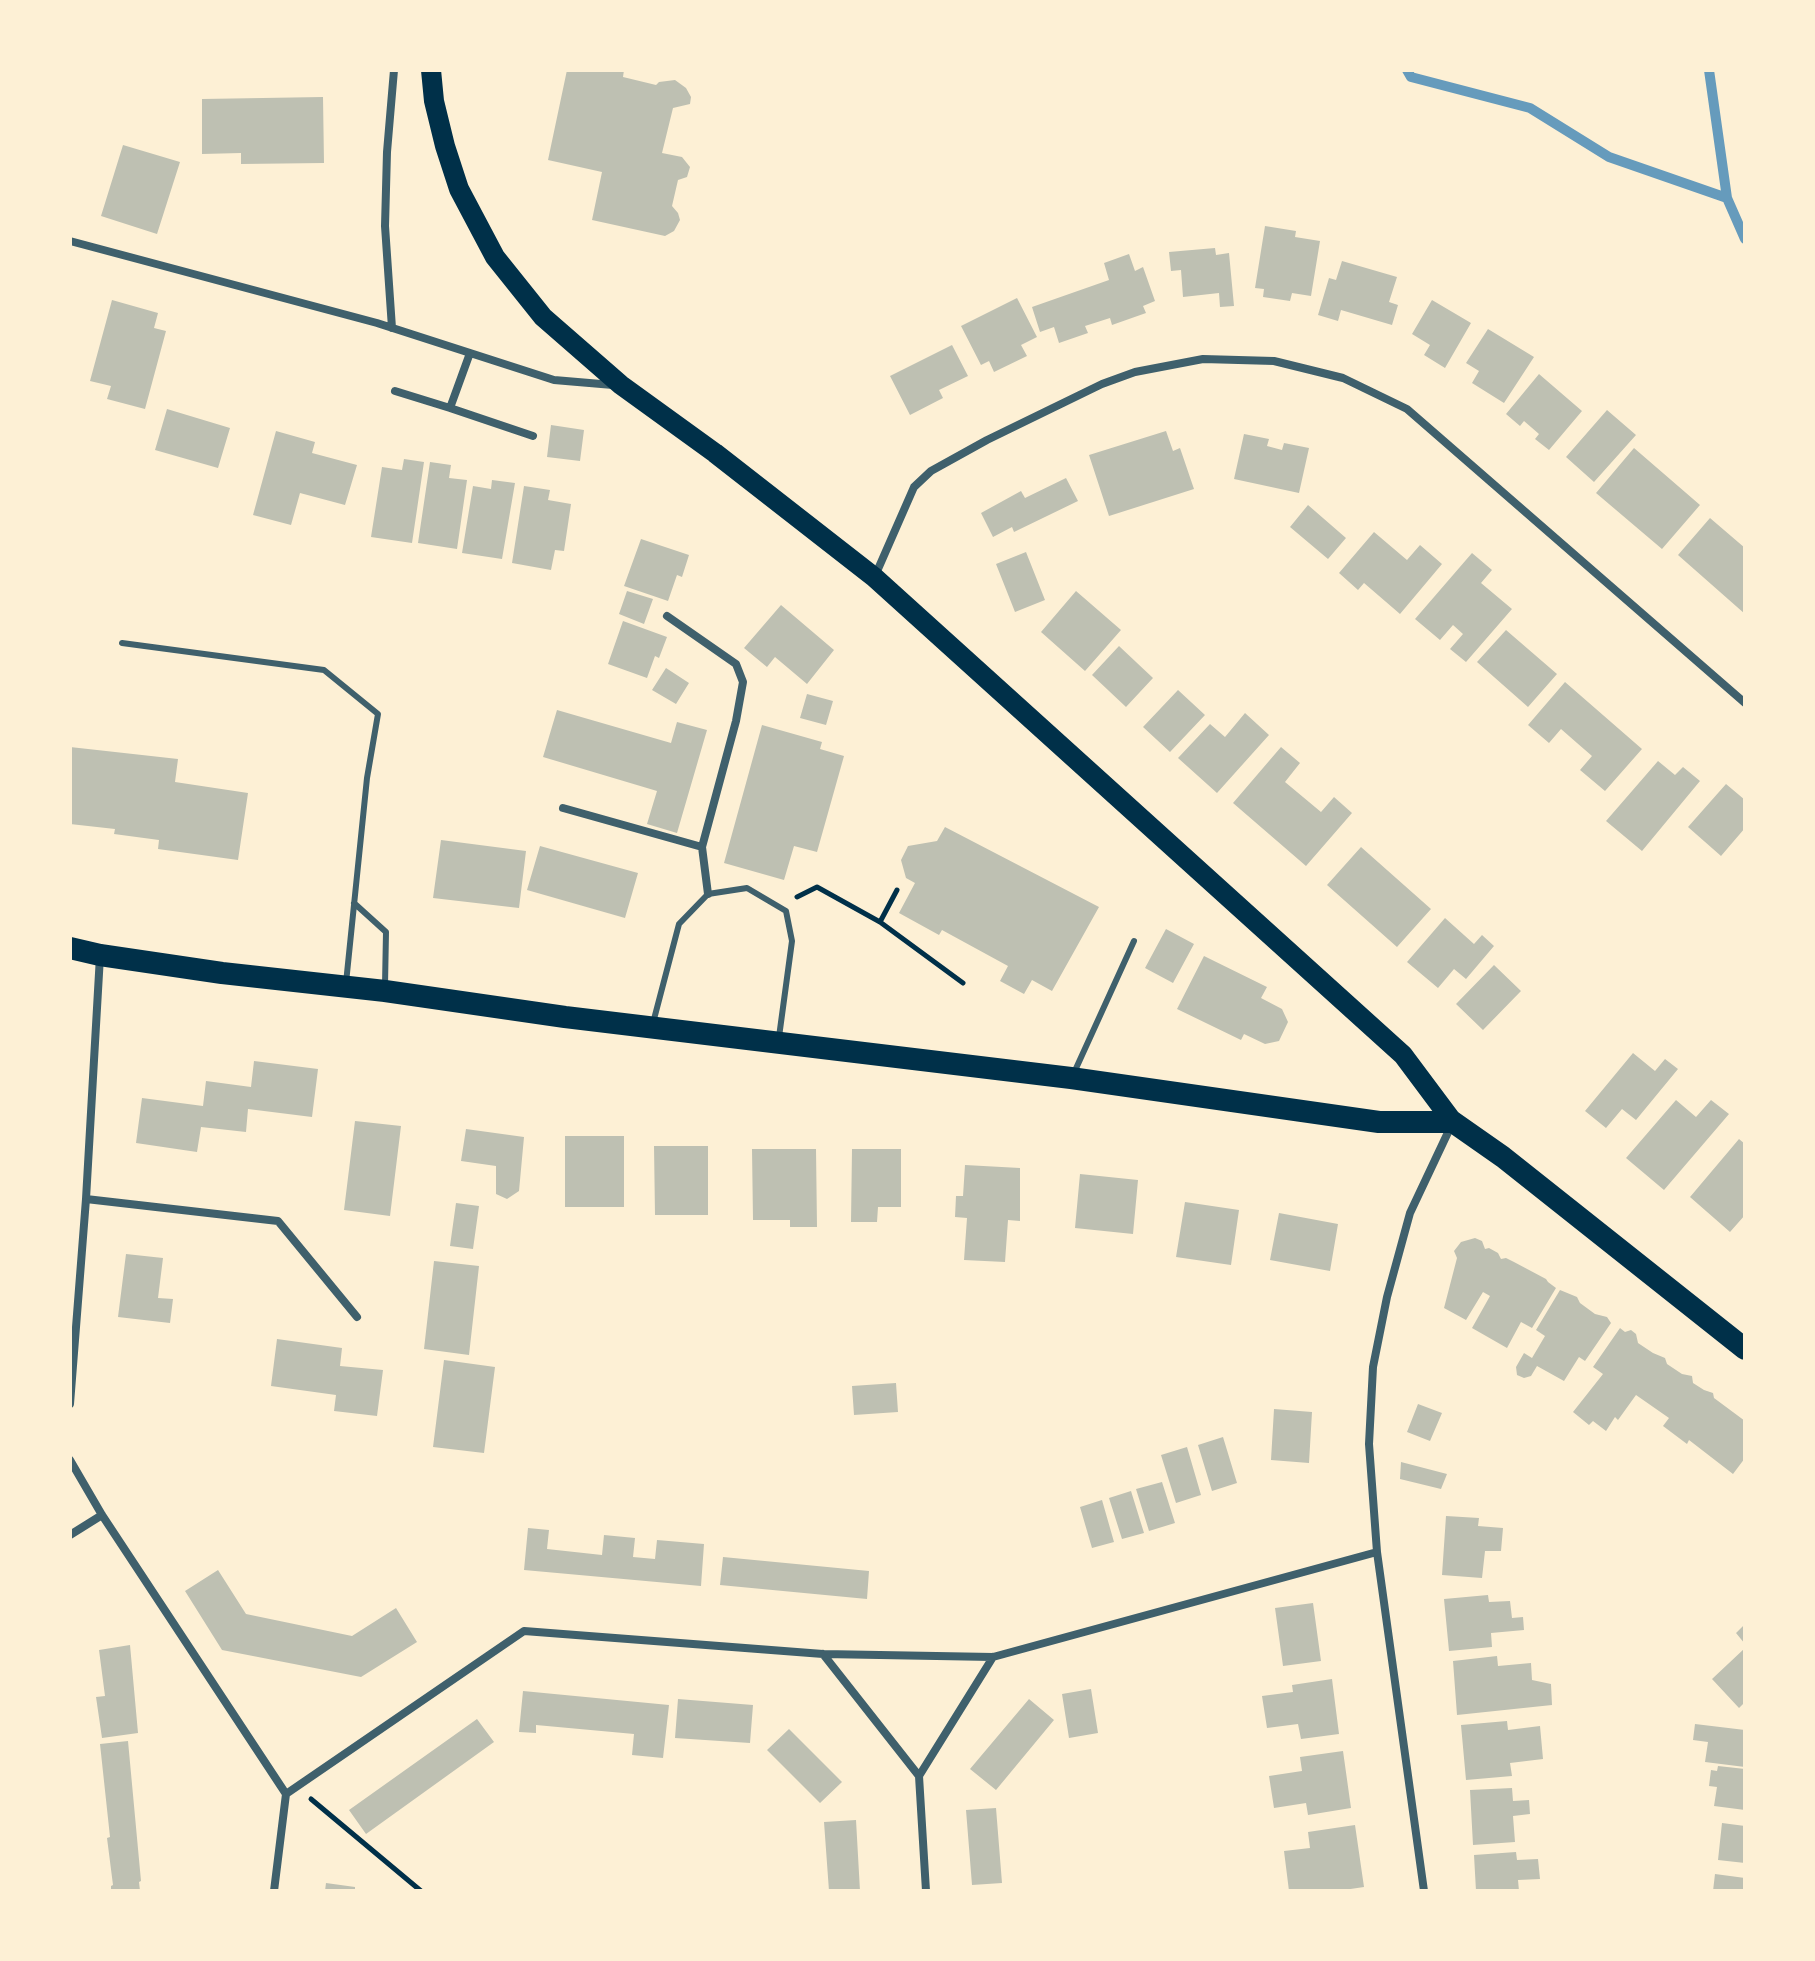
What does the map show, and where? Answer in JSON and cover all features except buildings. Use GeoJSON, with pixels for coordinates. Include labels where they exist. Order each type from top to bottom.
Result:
{"type":"FeatureCollection","features":[{"type":"Feature","properties":{"kind":"highway"},"geometry":{"type":"LineString","coordinates":[[70,948],[222,973],[1071,1078],[1379,1122],[1453,1122],[1503,1157],[1745,1349]]}},
{"type":"Feature","properties":{"kind":"main road"},"geometry":{"type":"LineString","coordinates":[[431,70],[434,101],[449,160],[475,224],[495,257],[543,317],[621,385],[715,453],[874,577],[1403,1055],[1453,1122]]}},
{"type":"Feature","properties":{"kind":"street"},"geometry":{"type":"LineString","coordinates":[[392,328],[385,226],[394,70]]}},
{"type":"Feature","properties":{"kind":"street"},"geometry":{"type":"LineString","coordinates":[[70,241],[392,328],[554,380],[621,385]]}},
{"type":"Feature","properties":{"kind":"street"},"geometry":{"type":"LineString","coordinates":[[450,408],[470,353]]}},
{"type":"Feature","properties":{"kind":"street"},"geometry":{"type":"LineString","coordinates":[[874,577],[914,487],[931,471],[987,440],[1102,384],[1135,372],[1168,363],[1203,359],[1274,361],[1343,378],[1407,409],[1745,703]]}},
{"type":"Feature","properties":{"kind":"street"},"geometry":{"type":"LineString","coordinates":[[395,391],[533,436]]}},
{"type":"Feature","properties":{"kind":"street"},"geometry":{"type":"LineString","coordinates":[[667,616],[736,664],[743,682],[736,721],[702,847],[708,894]]}},
{"type":"Feature","properties":{"kind":"street"},"geometry":{"type":"LineString","coordinates":[[563,808],[702,847]]}},
{"type":"Feature","properties":{"kind":"street"},"geometry":{"type":"LineString","coordinates":[[70,1404],[100,955]]}},
{"type":"Feature","properties":{"kind":"street"},"geometry":{"type":"LineString","coordinates":[[1424,1891],[1377,1552],[1369,1444],[1373,1367],[1387,1297],[1410,1213],[1453,1122]]}},
{"type":"Feature","properties":{"kind":"street"},"geometry":{"type":"LineString","coordinates":[[86,1199],[278,1221],[357,1317]]}},
{"type":"Feature","properties":{"kind":"street"},"geometry":{"type":"LineString","coordinates":[[70,1460],[102,1515],[286,1794],[274,1891]]}},
{"type":"Feature","properties":{"kind":"street"},"geometry":{"type":"LineString","coordinates":[[70,1535],[102,1515]]}},
{"type":"Feature","properties":{"kind":"street"},"geometry":{"type":"LineString","coordinates":[[286,1794],[524,1631],[823,1654],[993,1657],[1377,1552]]}},
{"type":"Feature","properties":{"kind":"street"},"geometry":{"type":"LineString","coordinates":[[823,1654],[919,1776],[926,1891]]}},
{"type":"Feature","properties":{"kind":"street"},"geometry":{"type":"LineString","coordinates":[[919,1776],[993,1657]]}},
{"type":"Feature","properties":{"kind":"lane"},"geometry":{"type":"LineString","coordinates":[[122,643],[324,670],[378,714],[367,778],[345,987]]}},
{"type":"Feature","properties":{"kind":"lane"},"geometry":{"type":"LineString","coordinates":[[652,1026],[679,924],[708,894],[747,888],[786,911],[792,941],[779,1041]]}},
{"type":"Feature","properties":{"kind":"lane"},"geometry":{"type":"LineString","coordinates":[[354,903],[386,932],[385,991]]}},
{"type":"Feature","properties":{"kind":"lane"},"geometry":{"type":"LineString","coordinates":[[1071,1078],[1134,941]]}},
{"type":"Feature","properties":{"kind":"path"},"geometry":{"type":"LineString","coordinates":[[817,887],[880,922],[963,983]]}},
{"type":"Feature","properties":{"kind":"path"},"geometry":{"type":"LineString","coordinates":[[880,922],[897,890]]}},
{"type":"Feature","properties":{"kind":"path"},"geometry":{"type":"LineString","coordinates":[[297,1786],[421,1891]]}},
{"type":"Feature","properties":{"kind":"waterway"},"geometry":{"type":"LineString","coordinates":[[1407,70],[1411,77],[1530,108],[1609,157],[1727,198],[1745,239]]}},
{"type":"Feature","properties":{"kind":"waterway"},"geometry":{"type":"LineString","coordinates":[[1709,70],[1727,198]]}}]}
